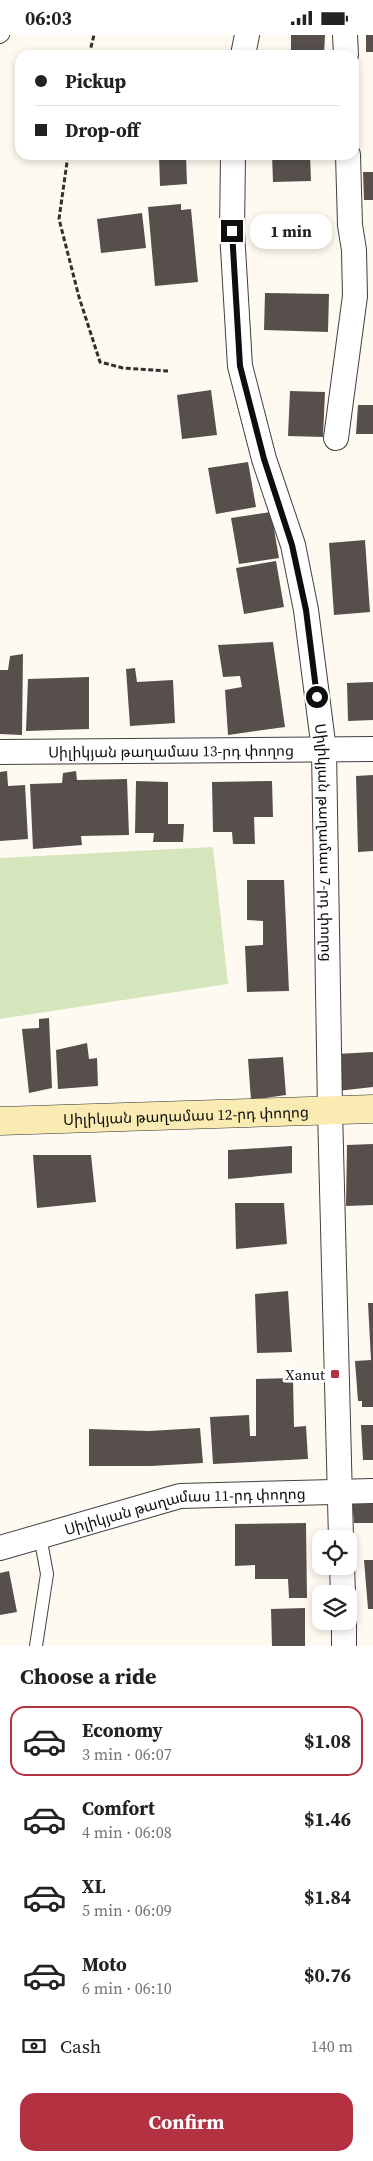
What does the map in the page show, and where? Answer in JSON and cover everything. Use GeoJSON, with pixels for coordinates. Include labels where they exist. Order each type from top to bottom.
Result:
{"type":"FeatureCollection","features":[{"type":"Feature","properties":{"kind":"main road","name":"Սիլիկյան թաղամաս 12-րդ փողոց"},"geometry":{"type":"LineString","coordinates":[[0,1121],[373,1109]]}},
{"type":"Feature","properties":{"kind":"street"},"geometry":{"type":"LineString","coordinates":[[244,50],[247,35]]}},
{"type":"Feature","properties":{"kind":"street"},"geometry":{"type":"LineString","coordinates":[[345,35],[346,50]]}},
{"type":"Feature","properties":{"kind":"street","name":"Սիլիկյան թաղամաս 7-րդ փողոց"},"geometry":{"type":"LineString","coordinates":[[233,160],[232,231],[240,366],[264,459],[292,545],[306,610],[324,750],[330,1110],[341,1530]]}},
{"type":"Feature","properties":{"kind":"street"},"geometry":{"type":"LineString","coordinates":[[336,438],[356,295],[354,250],[350,225],[348,160]]}},
{"type":"Feature","properties":{"kind":"street","name":"Սիլիկյան թաղամաս 13-րդ փողոց"},"geometry":{"type":"LineString","coordinates":[[0,752],[373,749]]}},
{"type":"Feature","properties":{"kind":"street","name":"Սիլիկյան թաղամաս 11-րդ փողոց"},"geometry":{"type":"LineString","coordinates":[[0,1548],[180,1495],[373,1491]]}},
{"type":"Feature","properties":{"kind":"street"},"geometry":{"type":"LineString","coordinates":[[344,1630],[344,1646]]}},
{"type":"Feature","properties":{"kind":"lane"},"geometry":{"type":"LineString","coordinates":[[36,1646],[47,1574],[40,1536]]}},
{"type":"Feature","properties":{"kind":"path"},"geometry":{"type":"LineString","coordinates":[[90,50],[94,35]]}},
{"type":"Feature","properties":{"kind":"path"},"geometry":{"type":"LineString","coordinates":[[67,160],[59,219],[79,297],[100,362],[123,367],[168,371]]}},
{"type":"Feature","properties":{"kind":"green space"},"geometry":{"type":"Polygon","coordinates":[[[213,847],[228,984],[0,1019],[0,858],[213,847]]]}},
{"type":"Feature","properties":{"kind":"building"},"geometry":{"type":"Polygon","coordinates":[[[291,35],[325,35],[324,50],[291,50],[291,35]]]}},
{"type":"Feature","properties":{"kind":"building"},"geometry":{"type":"Polygon","coordinates":[[[366,35],[373,35],[373,52],[366,52],[366,35]]]}},
{"type":"Feature","properties":{"kind":"building"},"geometry":{"type":"Polygon","coordinates":[[[159,160],[186,160],[187,184],[160,186],[159,160]]]}},
{"type":"Feature","properties":{"kind":"building"},"geometry":{"type":"Polygon","coordinates":[[[272,160],[310,160],[311,181],[273,182],[272,160]]]}},
{"type":"Feature","properties":{"kind":"building"},"geometry":{"type":"Polygon","coordinates":[[[363,172],[373,172],[373,200],[364,200],[363,172]]]}},
{"type":"Feature","properties":{"kind":"building"},"geometry":{"type":"Polygon","coordinates":[[[181,204],[181,210],[191,209],[198,282],[155,286],[148,207],[181,204]]]}},
{"type":"Feature","properties":{"kind":"building"},"geometry":{"type":"Polygon","coordinates":[[[142,213],[146,248],[101,253],[97,219],[142,213]]]}},
{"type":"Feature","properties":{"kind":"building"},"geometry":{"type":"Polygon","coordinates":[[[265,293],[329,294],[328,332],[264,330],[265,293]]]}},
{"type":"Feature","properties":{"kind":"building"},"geometry":{"type":"Polygon","coordinates":[[[211,390],[217,435],[182,439],[177,395],[211,390]]]}},
{"type":"Feature","properties":{"kind":"building"},"geometry":{"type":"Polygon","coordinates":[[[290,391],[325,392],[323,437],[288,436],[290,391]]]}},
{"type":"Feature","properties":{"kind":"building"},"geometry":{"type":"Polygon","coordinates":[[[358,405],[373,405],[373,434],[356,434],[358,405]]]}},
{"type":"Feature","properties":{"kind":"building"},"geometry":{"type":"Polygon","coordinates":[[[248,462],[256,507],[216,514],[208,468],[248,462]]]}},
{"type":"Feature","properties":{"kind":"building"},"geometry":{"type":"Polygon","coordinates":[[[271,512],[279,558],[239,564],[231,518],[271,512]]]}},
{"type":"Feature","properties":{"kind":"building"},"geometry":{"type":"Polygon","coordinates":[[[365,540],[370,612],[334,615],[329,543],[365,540]]]}},
{"type":"Feature","properties":{"kind":"building"},"geometry":{"type":"Polygon","coordinates":[[[276,561],[284,607],[244,614],[236,568],[276,561]]]}},
{"type":"Feature","properties":{"kind":"building"},"geometry":{"type":"Polygon","coordinates":[[[273,642],[285,727],[228,735],[225,690],[242,687],[240,676],[223,677],[218,645],[273,642]]]}},
{"type":"Feature","properties":{"kind":"building"},"geometry":{"type":"Polygon","coordinates":[[[23,654],[22,735],[0,734],[0,670],[8,670],[10,656],[23,654]]]}},
{"type":"Feature","properties":{"kind":"building"},"geometry":{"type":"Polygon","coordinates":[[[135,668],[137,682],[173,680],[175,723],[130,726],[126,669],[135,668]]]}},
{"type":"Feature","properties":{"kind":"building"},"geometry":{"type":"Polygon","coordinates":[[[89,677],[89,729],[26,731],[28,679],[89,677]]]}},
{"type":"Feature","properties":{"kind":"building"},"geometry":{"type":"Polygon","coordinates":[[[373,682],[373,720],[348,721],[347,683],[373,682]]]}},
{"type":"Feature","properties":{"kind":"building"},"geometry":{"type":"Polygon","coordinates":[[[7,771],[8,786],[25,785],[28,839],[0,841],[0,772],[7,771]]]}},
{"type":"Feature","properties":{"kind":"building"},"geometry":{"type":"Polygon","coordinates":[[[76,771],[77,780],[127,779],[129,835],[81,836],[82,845],[33,849],[30,784],[62,783],[63,773],[76,771]]]}},
{"type":"Feature","properties":{"kind":"building"},"geometry":{"type":"Polygon","coordinates":[[[373,775],[373,851],[358,852],[356,776],[373,775]]]}},
{"type":"Feature","properties":{"kind":"building"},"geometry":{"type":"Polygon","coordinates":[[[136,781],[168,782],[168,824],[184,824],[183,842],[153,842],[154,833],[135,833],[136,781]]]}},
{"type":"Feature","properties":{"kind":"building"},"geometry":{"type":"Polygon","coordinates":[[[272,781],[273,817],[254,817],[255,844],[233,844],[232,832],[213,832],[212,782],[272,781]]]}},
{"type":"Feature","properties":{"kind":"building"},"geometry":{"type":"Polygon","coordinates":[[[247,880],[284,880],[289,991],[247,992],[245,946],[263,945],[263,921],[247,920],[247,880]]]}},
{"type":"Feature","properties":{"kind":"building"},"geometry":{"type":"Polygon","coordinates":[[[49,1018],[52,1088],[29,1093],[22,1029],[39,1028],[39,1019],[49,1018]]]}},
{"type":"Feature","properties":{"kind":"building"},"geometry":{"type":"Polygon","coordinates":[[[87,1043],[89,1059],[97,1058],[98,1086],[58,1089],[56,1050],[87,1043]]]}},
{"type":"Feature","properties":{"kind":"building"},"geometry":{"type":"Polygon","coordinates":[[[373,1052],[373,1087],[337,1091],[336,1054],[373,1052]]]}},
{"type":"Feature","properties":{"kind":"building"},"geometry":{"type":"Polygon","coordinates":[[[283,1057],[286,1095],[251,1100],[248,1059],[283,1057]]]}},
{"type":"Feature","properties":{"kind":"building"},"geometry":{"type":"Polygon","coordinates":[[[373,1144],[373,1205],[346,1206],[347,1145],[373,1144]]]}},
{"type":"Feature","properties":{"kind":"building"},"geometry":{"type":"Polygon","coordinates":[[[292,1146],[292,1173],[228,1179],[228,1150],[292,1146]]]}},
{"type":"Feature","properties":{"kind":"building"},"geometry":{"type":"Polygon","coordinates":[[[33,1155],[91,1155],[96,1202],[37,1208],[33,1155]]]}},
{"type":"Feature","properties":{"kind":"building"},"geometry":{"type":"Polygon","coordinates":[[[235,1203],[284,1203],[287,1244],[236,1249],[235,1203]]]}},
{"type":"Feature","properties":{"kind":"building"},"geometry":{"type":"Polygon","coordinates":[[[288,1291],[292,1352],[257,1353],[255,1294],[288,1291]]]}},
{"type":"Feature","properties":{"kind":"building"},"geometry":{"type":"Polygon","coordinates":[[[368,1303],[373,1303],[373,1407],[362,1407],[362,1401],[358,1401],[355,1361],[371,1360],[368,1303]]]}},
{"type":"Feature","properties":{"kind":"building"},"geometry":{"type":"Polygon","coordinates":[[[293,1378],[294,1427],[306,1426],[308,1459],[213,1464],[210,1417],[249,1415],[250,1436],[256,1436],[256,1379],[293,1378]]]}},
{"type":"Feature","properties":{"kind":"building"},"geometry":{"type":"Polygon","coordinates":[[[361,1425],[373,1425],[373,1460],[363,1460],[361,1425]]]}},
{"type":"Feature","properties":{"kind":"building"},"geometry":{"type":"Polygon","coordinates":[[[200,1428],[203,1463],[151,1466],[89,1466],[89,1429],[149,1431],[200,1428]]]}},
{"type":"Feature","properties":{"kind":"building"},"geometry":{"type":"Polygon","coordinates":[[[352,1502],[373,1502],[373,1523],[354,1523],[352,1502]]]}},
{"type":"Feature","properties":{"kind":"building"},"geometry":{"type":"Polygon","coordinates":[[[306,1523],[307,1598],[289,1598],[288,1579],[255,1579],[255,1565],[235,1566],[235,1524],[306,1523]]]}},
{"type":"Feature","properties":{"kind":"building"},"geometry":{"type":"Polygon","coordinates":[[[364,1560],[373,1560],[373,1609],[368,1609],[364,1560]]]}},
{"type":"Feature","properties":{"kind":"building"},"geometry":{"type":"Polygon","coordinates":[[[9,1571],[17,1612],[0,1615],[0,1573],[9,1571]]]}},
{"type":"Feature","properties":{"kind":"building"},"geometry":{"type":"Polygon","coordinates":[[[305,1608],[305,1646],[272,1646],[271,1609],[305,1608]]]}},
{"type":"Feature","properties":{"kind":"place","name":"Xanut"},"geometry":{"type":"Point","coordinates":[335,1374]}},
{"type":"Feature","properties":{"kind":"route"},"geometry":{"type":"LineString","coordinates":[[232,231],[240,366],[264,459],[292,545],[306,610],[317,697]]}}]}
